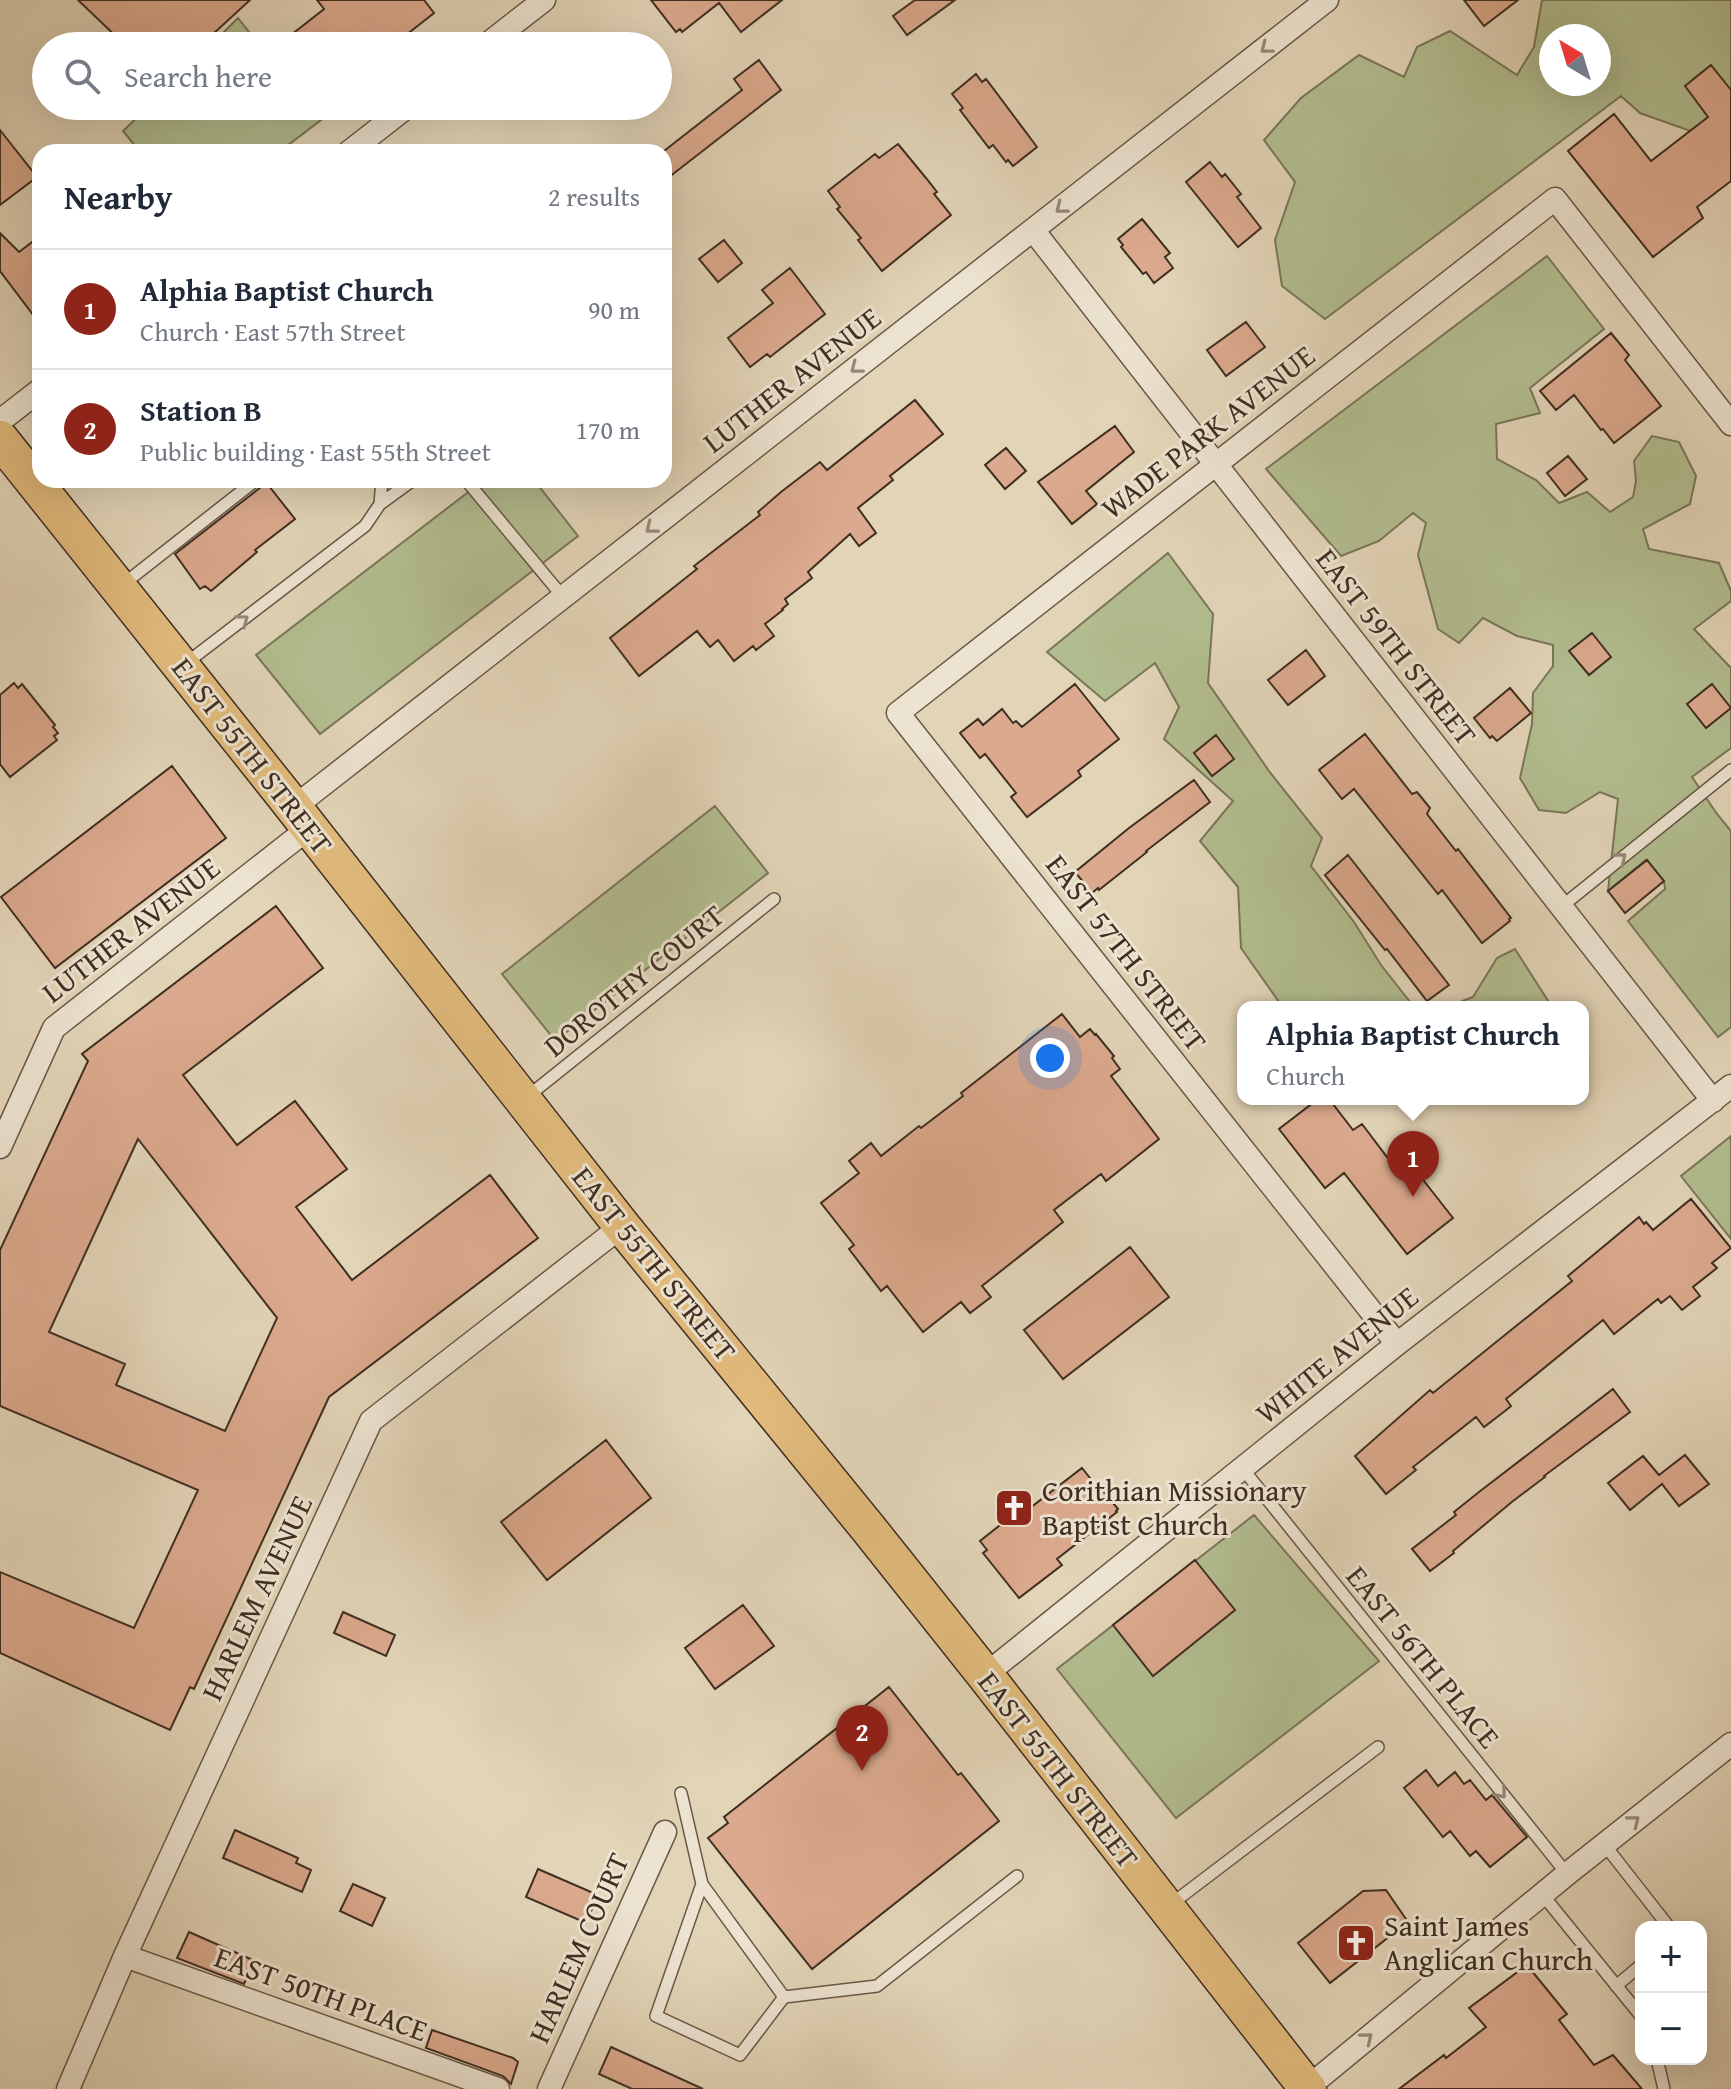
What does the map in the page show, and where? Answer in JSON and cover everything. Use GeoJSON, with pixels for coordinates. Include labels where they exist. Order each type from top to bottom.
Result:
{"type":"FeatureCollection","features":[{"type":"Feature","properties":{"kind":"main road","name":"EAST 55TH STREET"},"geometry":{"type":"LineString","coordinates":[[3,443],[32,479]]}},
{"type":"Feature","properties":{"kind":"main road","name":"EAST 55TH STREET"},"geometry":{"type":"LineString","coordinates":[[39,488],[622,1226],[985,1675],[1307,2088]]}},
{"type":"Feature","properties":{"kind":"street"},"geometry":{"type":"LineString","coordinates":[[503,32],[544,0]]}},
{"type":"Feature","properties":{"kind":"street","name":"LUTHER AVENUE"},"geometry":{"type":"LineString","coordinates":[[0,1147],[54,1028],[563,597],[1327,0]]}},
{"type":"Feature","properties":{"kind":"street"},"geometry":{"type":"LineString","coordinates":[[359,144],[390,120]]}},
{"type":"Feature","properties":{"kind":"street","name":"WADE PARK AVENUE"},"geometry":{"type":"LineString","coordinates":[[898,713],[1555,199],[1731,424]]}},
{"type":"Feature","properties":{"kind":"street","name":"EAST 59TH STREET"},"geometry":{"type":"LineString","coordinates":[[1033,230],[1713,1101]]}},
{"type":"Feature","properties":{"kind":"street"},"geometry":{"type":"LineString","coordinates":[[3,443],[32,401]]}},
{"type":"Feature","properties":{"kind":"street","name":"EAST 57TH STREET"},"geometry":{"type":"LineString","coordinates":[[898,713],[1397,1344]]}},
{"type":"Feature","properties":{"kind":"street","name":"WHITE AVENUE"},"geometry":{"type":"LineString","coordinates":[[985,1675],[1397,1344],[1731,1086]]}},
{"type":"Feature","properties":{"kind":"street","name":"HARLEM AVENUE"},"geometry":{"type":"LineString","coordinates":[[68,2089],[125,1956],[371,1421],[622,1226]]}},
{"type":"Feature","properties":{"kind":"street"},"geometry":{"type":"LineString","coordinates":[[1307,2088],[1542,1894],[1731,1744]]}},
{"type":"Feature","properties":{"kind":"street","name":"HARLEM COURT"},"geometry":{"type":"LineString","coordinates":[[549,2089],[665,1832]]}},
{"type":"Feature","properties":{"kind":"street","name":"EAST 50TH PLACE"},"geometry":{"type":"LineString","coordinates":[[125,1956],[498,2089]]}},
{"type":"Feature","properties":{"kind":"lane"},"geometry":{"type":"LineString","coordinates":[[119,588],[246,488]]}},
{"type":"Feature","properties":{"kind":"lane"},"geometry":{"type":"LineString","coordinates":[[380,504],[381,488]]}},
{"type":"Feature","properties":{"kind":"lane"},"geometry":{"type":"LineString","coordinates":[[181,667],[365,526],[380,504],[402,488]]}},
{"type":"Feature","properties":{"kind":"lane"},"geometry":{"type":"LineString","coordinates":[[473,488],[563,597]]}},
{"type":"Feature","properties":{"kind":"lane"},"geometry":{"type":"LineString","coordinates":[[1561,907],[1731,770]]}},
{"type":"Feature","properties":{"kind":"lane","name":"DOROTHY COURT"},"geometry":{"type":"LineString","coordinates":[[524,1100],[774,899]]}},
{"type":"Feature","properties":{"kind":"lane","name":"EAST 56TH PLACE"},"geometry":{"type":"LineString","coordinates":[[1243,1469],[1567,1874]]}},
{"type":"Feature","properties":{"kind":"lane"},"geometry":{"type":"LineString","coordinates":[[1166,1908],[1378,1747]]}},
{"type":"Feature","properties":{"kind":"lane"},"geometry":{"type":"LineString","coordinates":[[681,1793],[702,1884],[784,1997]]}},
{"type":"Feature","properties":{"kind":"lane"},"geometry":{"type":"LineString","coordinates":[[1604,1844],[1664,1921]]}},
{"type":"Feature","properties":{"kind":"lane"},"geometry":{"type":"LineString","coordinates":[[702,1884],[656,2016],[740,2055],[784,1997],[877,1986],[1017,1876]]}},
{"type":"Feature","properties":{"kind":"lane"},"geometry":{"type":"LineString","coordinates":[[1542,1894],[1635,2009]]}},
{"type":"Feature","properties":{"kind":"lane"},"geometry":{"type":"LineString","coordinates":[[1616,1986],[1635,1970]]}},
{"type":"Feature","properties":{"kind":"lane"},"geometry":{"type":"LineString","coordinates":[[1658,2065],[1664,2089]]}},
{"type":"Feature","properties":{"kind":"green space"},"geometry":{"type":"Polygon","coordinates":[[[1542,0],[1731,0],[1731,170],[1702,135],[1640,113],[1621,96],[1325,319],[1282,286],[1275,240],[1295,182],[1264,140],[1301,98],[1359,55],[1404,77],[1417,47],[1450,31],[1517,75],[1534,47],[1542,0]]]}},
{"type":"Feature","properties":{"kind":"green space"},"geometry":{"type":"Polygon","coordinates":[[[238,18],[249,32],[224,32],[238,18]]]}},
{"type":"Feature","properties":{"kind":"green space"},"geometry":{"type":"Polygon","coordinates":[[[134,120],[321,120],[290,144],[134,144],[123,131],[134,120]]]}},
{"type":"Feature","properties":{"kind":"green space"},"geometry":{"type":"Polygon","coordinates":[[[1547,256],[1604,329],[1530,388],[1540,413],[1496,424],[1497,459],[1536,480],[1559,503],[1587,492],[1610,512],[1633,497],[1636,481],[1634,461],[1652,436],[1679,442],[1696,476],[1690,504],[1643,529],[1649,549],[1719,563],[1731,591],[1731,601],[1694,629],[1731,668],[1731,748],[1692,777],[1731,831],[1731,1027],[1718,1037],[1628,921],[1665,889],[1664,881],[1646,860],[1608,891],[1618,799],[1600,792],[1566,813],[1539,810],[1520,778],[1532,724],[1533,693],[1553,666],[1553,645],[1517,636],[1483,618],[1459,643],[1438,629],[1418,555],[1426,523],[1413,513],[1379,541],[1341,556],[1266,469],[1547,256]]]}},
{"type":"Feature","properties":{"kind":"green space"},"geometry":{"type":"Polygon","coordinates":[[[474,488],[540,488],[578,536],[320,734],[256,655],[474,488]]]}},
{"type":"Feature","properties":{"kind":"green space"},"geometry":{"type":"Polygon","coordinates":[[[1168,553],[1213,614],[1208,683],[1269,771],[1322,838],[1311,866],[1409,1001],[1278,1001],[1241,948],[1238,887],[1200,841],[1233,801],[1164,739],[1179,707],[1155,663],[1105,701],[1047,652],[1168,553]]]}},
{"type":"Feature","properties":{"kind":"green space"},"geometry":{"type":"Polygon","coordinates":[[[715,806],[768,873],[559,1038],[553,1038],[502,974],[715,806]]]}},
{"type":"Feature","properties":{"kind":"green space"},"geometry":{"type":"Polygon","coordinates":[[[1515,949],[1548,1001],[1463,1001],[1473,997],[1497,958],[1515,949]]]}},
{"type":"Feature","properties":{"kind":"green space"},"geometry":{"type":"Polygon","coordinates":[[[1731,1136],[1731,1239],[1681,1176],[1731,1136]]]}},
{"type":"Feature","properties":{"kind":"green space"},"geometry":{"type":"Polygon","coordinates":[[[1254,1515],[1379,1661],[1176,1818],[1057,1669],[1254,1515]]]}},
{"type":"Feature","properties":{"kind":"building"},"geometry":{"type":"Polygon","coordinates":[[[78,0],[250,0],[215,32],[111,32],[78,0]]]}},
{"type":"Feature","properties":{"kind":"building"},"geometry":{"type":"Polygon","coordinates":[[[317,0],[424,0],[434,13],[410,32],[295,32],[324,9],[317,0]]]}},
{"type":"Feature","properties":{"kind":"building"},"geometry":{"type":"Polygon","coordinates":[[[651,0],[782,0],[741,32],[719,3],[682,32],[680,29],[676,32],[651,0]]]}},
{"type":"Feature","properties":{"kind":"building"},"geometry":{"type":"Polygon","coordinates":[[[915,0],[955,0],[907,35],[893,16],[915,0]]]}},
{"type":"Feature","properties":{"kind":"building"},"geometry":{"type":"Polygon","coordinates":[[[1464,0],[1518,0],[1484,26],[1464,0]]]}},
{"type":"Feature","properties":{"kind":"building"},"geometry":{"type":"Polygon","coordinates":[[[759,60],[781,90],[672,175],[672,145],[742,90],[734,79],[759,60]]]}},
{"type":"Feature","properties":{"kind":"building"},"geometry":{"type":"Polygon","coordinates":[[[1711,65],[1731,90],[1731,181],[1697,207],[1703,218],[1653,257],[1568,151],[1614,114],[1651,161],[1708,117],[1685,86],[1711,65]]]}},
{"type":"Feature","properties":{"kind":"building"},"geometry":{"type":"Polygon","coordinates":[[[976,74],[982,82],[986,79],[1037,147],[1013,166],[993,145],[989,148],[960,110],[963,108],[952,94],[976,74]]]}},
{"type":"Feature","properties":{"kind":"building"},"geometry":{"type":"Polygon","coordinates":[[[0,130],[32,171],[32,181],[0,205],[0,130]]]}},
{"type":"Feature","properties":{"kind":"building"},"geometry":{"type":"Polygon","coordinates":[[[898,144],[937,192],[934,194],[951,215],[882,271],[837,209],[840,207],[828,191],[875,154],[879,158],[898,144]]]}},
{"type":"Feature","properties":{"kind":"building"},"geometry":{"type":"Polygon","coordinates":[[[1210,162],[1222,177],[1225,174],[1241,194],[1237,197],[1261,228],[1238,247],[1186,182],[1210,162]]]}},
{"type":"Feature","properties":{"kind":"building"},"geometry":{"type":"Polygon","coordinates":[[[1142,219],[1170,253],[1165,257],[1173,268],[1154,283],[1146,272],[1143,274],[1118,239],[1142,219]]]}},
{"type":"Feature","properties":{"kind":"building"},"geometry":{"type":"Polygon","coordinates":[[[0,233],[19,252],[32,242],[32,313],[0,271],[0,233]]]}},
{"type":"Feature","properties":{"kind":"building"},"geometry":{"type":"Polygon","coordinates":[[[724,240],[742,263],[718,282],[699,259],[724,240]]]}},
{"type":"Feature","properties":{"kind":"building"},"geometry":{"type":"Polygon","coordinates":[[[790,268],[825,314],[770,357],[767,354],[750,367],[728,338],[773,303],[762,290],[790,268]]]}},
{"type":"Feature","properties":{"kind":"building"},"geometry":{"type":"Polygon","coordinates":[[[1246,322],[1265,347],[1226,376],[1207,350],[1246,322]]]}},
{"type":"Feature","properties":{"kind":"building"},"geometry":{"type":"Polygon","coordinates":[[[1611,333],[1629,355],[1625,360],[1661,406],[1614,443],[1574,395],[1556,410],[1540,391],[1611,333]]]}},
{"type":"Feature","properties":{"kind":"building"},"geometry":{"type":"Polygon","coordinates":[[[915,400],[943,434],[890,476],[893,480],[858,508],[876,533],[859,546],[850,534],[808,572],[812,578],[785,599],[788,604],[765,624],[774,636],[756,650],[753,646],[734,661],[718,640],[710,647],[697,631],[639,676],[610,638],[697,569],[694,566],[760,515],[758,512],[781,492],[820,462],[827,470],[915,400]]]}},
{"type":"Feature","properties":{"kind":"building"},"geometry":{"type":"Polygon","coordinates":[[[1115,426],[1134,452],[1086,491],[1097,504],[1072,524],[1038,482],[1115,426]]]}},
{"type":"Feature","properties":{"kind":"building"},"geometry":{"type":"Polygon","coordinates":[[[1006,448],[1026,471],[1005,489],[985,465],[1006,448]]]}},
{"type":"Feature","properties":{"kind":"building"},"geometry":{"type":"Polygon","coordinates":[[[1568,456],[1587,479],[1565,496],[1547,473],[1568,456]]]}},
{"type":"Feature","properties":{"kind":"building"},"geometry":{"type":"Polygon","coordinates":[[[260,488],[271,488],[295,519],[255,550],[257,552],[211,591],[205,586],[200,589],[175,554],[260,488]]]}},
{"type":"Feature","properties":{"kind":"building"},"geometry":{"type":"Polygon","coordinates":[[[1592,633],[1611,657],[1589,675],[1569,651],[1592,633]]]}},
{"type":"Feature","properties":{"kind":"building"},"geometry":{"type":"Polygon","coordinates":[[[1306,650],[1325,676],[1288,705],[1268,680],[1306,650]]]}},
{"type":"Feature","properties":{"kind":"building"},"geometry":{"type":"Polygon","coordinates":[[[14,683],[18,688],[22,684],[58,733],[54,736],[57,740],[10,777],[0,764],[0,695],[14,683]]]}},
{"type":"Feature","properties":{"kind":"building"},"geometry":{"type":"Polygon","coordinates":[[[1075,684],[1119,739],[1078,771],[1081,776],[1027,817],[1011,797],[1016,793],[985,754],[980,758],[960,733],[978,719],[983,725],[1002,709],[1013,723],[1016,721],[1022,727],[1075,684]]]}},
{"type":"Feature","properties":{"kind":"building"},"geometry":{"type":"Polygon","coordinates":[[[1712,684],[1731,708],[1706,728],[1687,704],[1712,684]]]}},
{"type":"Feature","properties":{"kind":"building"},"geometry":{"type":"Polygon","coordinates":[[[1510,688],[1531,713],[1497,741],[1492,736],[1490,738],[1474,718],[1510,688]]]}},
{"type":"Feature","properties":{"kind":"building"},"geometry":{"type":"Polygon","coordinates":[[[1365,734],[1412,794],[1417,792],[1430,808],[1427,814],[1511,918],[1482,943],[1442,890],[1438,894],[1354,789],[1342,799],[1319,770],[1365,734]]]}},
{"type":"Feature","properties":{"kind":"building"},"geometry":{"type":"Polygon","coordinates":[[[1216,735],[1234,759],[1212,776],[1194,753],[1216,735]]]}},
{"type":"Feature","properties":{"kind":"building"},"geometry":{"type":"Polygon","coordinates":[[[172,766],[226,838],[55,968],[1,897],[172,766]]]}},
{"type":"Feature","properties":{"kind":"building"},"geometry":{"type":"Polygon","coordinates":[[[1194,780],[1210,802],[1092,893],[1075,872],[1194,780]]]}},
{"type":"Feature","properties":{"kind":"building"},"geometry":{"type":"Polygon","coordinates":[[[1348,855],[1449,985],[1427,1001],[1325,875],[1348,855]]]}},
{"type":"Feature","properties":{"kind":"building"},"geometry":{"type":"Polygon","coordinates":[[[1647,860],[1664,881],[1625,913],[1608,891],[1647,860]]]}},
{"type":"Feature","properties":{"kind":"building"},"geometry":{"type":"Polygon","coordinates":[[[276,906],[323,968],[183,1075],[237,1145],[295,1101],[347,1169],[296,1207],[352,1280],[490,1175],[538,1238],[329,1397],[194,1689],[190,1687],[170,1730],[0,1653],[0,1572],[134,1628],[198,1490],[0,1406],[0,1250],[88,1061],[82,1054],[276,906]],[[138,1139],[49,1332],[125,1364],[116,1385],[225,1431],[277,1318],[138,1139]]]}},
{"type":"Feature","properties":{"kind":"building"},"geometry":{"type":"Polygon","coordinates":[[[1062,1014],[1080,1037],[1090,1029],[1114,1056],[1112,1058],[1120,1069],[1111,1076],[1159,1139],[1106,1181],[1101,1174],[1054,1210],[1063,1222],[982,1286],[991,1297],[970,1313],[961,1302],[923,1332],[887,1286],[881,1291],[849,1249],[854,1245],[821,1203],[859,1173],[849,1161],[871,1143],[881,1156],[963,1096],[961,1093],[1062,1014]]]}},
{"type":"Feature","properties":{"kind":"building"},"geometry":{"type":"Polygon","coordinates":[[[1310,1105],[1334,1105],[1353,1130],[1362,1124],[1387,1157],[1391,1154],[1394,1158],[1402,1153],[1453,1218],[1407,1254],[1344,1173],[1325,1188],[1279,1129],[1310,1105]]]}},
{"type":"Feature","properties":{"kind":"building"},"geometry":{"type":"Polygon","coordinates":[[[1691,1199],[1731,1248],[1712,1263],[1717,1268],[1693,1287],[1700,1296],[1682,1310],[1670,1296],[1661,1303],[1658,1299],[1614,1334],[1603,1320],[1506,1399],[1511,1406],[1505,1411],[1484,1427],[1476,1417],[1413,1467],[1416,1470],[1386,1494],[1355,1456],[1430,1390],[1433,1393],[1572,1281],[1568,1276],[1639,1217],[1653,1230],[1691,1199]]]}},
{"type":"Feature","properties":{"kind":"building"},"geometry":{"type":"Polygon","coordinates":[[[1130,1247],[1169,1297],[1063,1379],[1024,1330],[1130,1247]]]}},
{"type":"Feature","properties":{"kind":"building"},"geometry":{"type":"Polygon","coordinates":[[[1613,1389],[1630,1412],[1544,1476],[1430,1571],[1412,1549],[1456,1515],[1454,1512],[1479,1492],[1613,1389]]]}},
{"type":"Feature","properties":{"kind":"building"},"geometry":{"type":"Polygon","coordinates":[[[606,1440],[651,1498],[547,1580],[501,1522],[606,1440]]]}},
{"type":"Feature","properties":{"kind":"building"},"geometry":{"type":"Polygon","coordinates":[[[1685,1455],[1709,1484],[1679,1506],[1662,1484],[1630,1510],[1608,1483],[1643,1456],[1659,1475],[1685,1455]]]}},
{"type":"Feature","properties":{"kind":"building"},"geometry":{"type":"Polygon","coordinates":[[[1082,1468],[1118,1509],[1117,1512],[1057,1559],[1062,1565],[1019,1598],[983,1553],[987,1550],[980,1541],[1014,1514],[1017,1518],[1082,1468]]]}},
{"type":"Feature","properties":{"kind":"building"},"geometry":{"type":"Polygon","coordinates":[[[1195,1560],[1235,1610],[1153,1676],[1113,1625],[1195,1560]]]}},
{"type":"Feature","properties":{"kind":"building"},"geometry":{"type":"Polygon","coordinates":[[[743,1605],[774,1646],[715,1689],[685,1648],[743,1605]]]}},
{"type":"Feature","properties":{"kind":"building"},"geometry":{"type":"Polygon","coordinates":[[[343,1612],[395,1635],[386,1656],[334,1633],[343,1612]]]}},
{"type":"Feature","properties":{"kind":"building"},"geometry":{"type":"Polygon","coordinates":[[[889,1687],[958,1775],[961,1773],[999,1821],[812,1969],[708,1838],[728,1823],[724,1817],[889,1687]]]}},
{"type":"Feature","properties":{"kind":"building"},"geometry":{"type":"Polygon","coordinates":[[[1426,1770],[1438,1786],[1455,1772],[1464,1784],[1470,1780],[1486,1800],[1492,1795],[1527,1837],[1490,1867],[1476,1851],[1470,1856],[1450,1831],[1443,1837],[1404,1788],[1426,1770]]]}},
{"type":"Feature","properties":{"kind":"building"},"geometry":{"type":"Polygon","coordinates":[[[235,1830],[298,1858],[296,1863],[311,1870],[302,1892],[223,1858],[235,1830]]]}},
{"type":"Feature","properties":{"kind":"building"},"geometry":{"type":"Polygon","coordinates":[[[538,1869],[598,1895],[586,1923],[526,1897],[538,1869]]]}},
{"type":"Feature","properties":{"kind":"building"},"geometry":{"type":"Polygon","coordinates":[[[353,1884],[385,1898],[372,1926],[340,1911],[353,1884]]]}},
{"type":"Feature","properties":{"kind":"building"},"geometry":{"type":"Polygon","coordinates":[[[1386,1890],[1408,1922],[1330,1983],[1298,1943],[1363,1891],[1386,1890]]]}},
{"type":"Feature","properties":{"kind":"building"},"geometry":{"type":"Polygon","coordinates":[[[189,1932],[255,1961],[244,1984],[177,1958],[189,1932]]]}},
{"type":"Feature","properties":{"kind":"building"},"geometry":{"type":"Polygon","coordinates":[[[1527,1965],[1567,2014],[1559,2020],[1594,2065],[1613,2055],[1642,2089],[1399,2089],[1486,2027],[1469,2008],[1527,1965]]]}},
{"type":"Feature","properties":{"kind":"building"},"geometry":{"type":"Polygon","coordinates":[[[432,2030],[513,2058],[518,2062],[511,2084],[503,2076],[426,2048],[432,2030]]]}},
{"type":"Feature","properties":{"kind":"building"},"geometry":{"type":"Polygon","coordinates":[[[611,2047],[703,2089],[632,2089],[599,2074],[611,2047]]]}},
{"type":"Feature","properties":{"kind":"place","name":"Alphia Baptist Church"},"geometry":{"type":"Point","coordinates":[1413,1197]}},
{"type":"Feature","properties":{"kind":"place","name":"Corithian Missionary Baptist Church"},"geometry":{"type":"Point","coordinates":[1014,1508]}},
{"type":"Feature","properties":{"kind":"place","name":"Station B"},"geometry":{"type":"Point","coordinates":[862,1771]}},
{"type":"Feature","properties":{"kind":"place","name":"Saint James Anglican Church"},"geometry":{"type":"Point","coordinates":[1356,1943]}}]}
